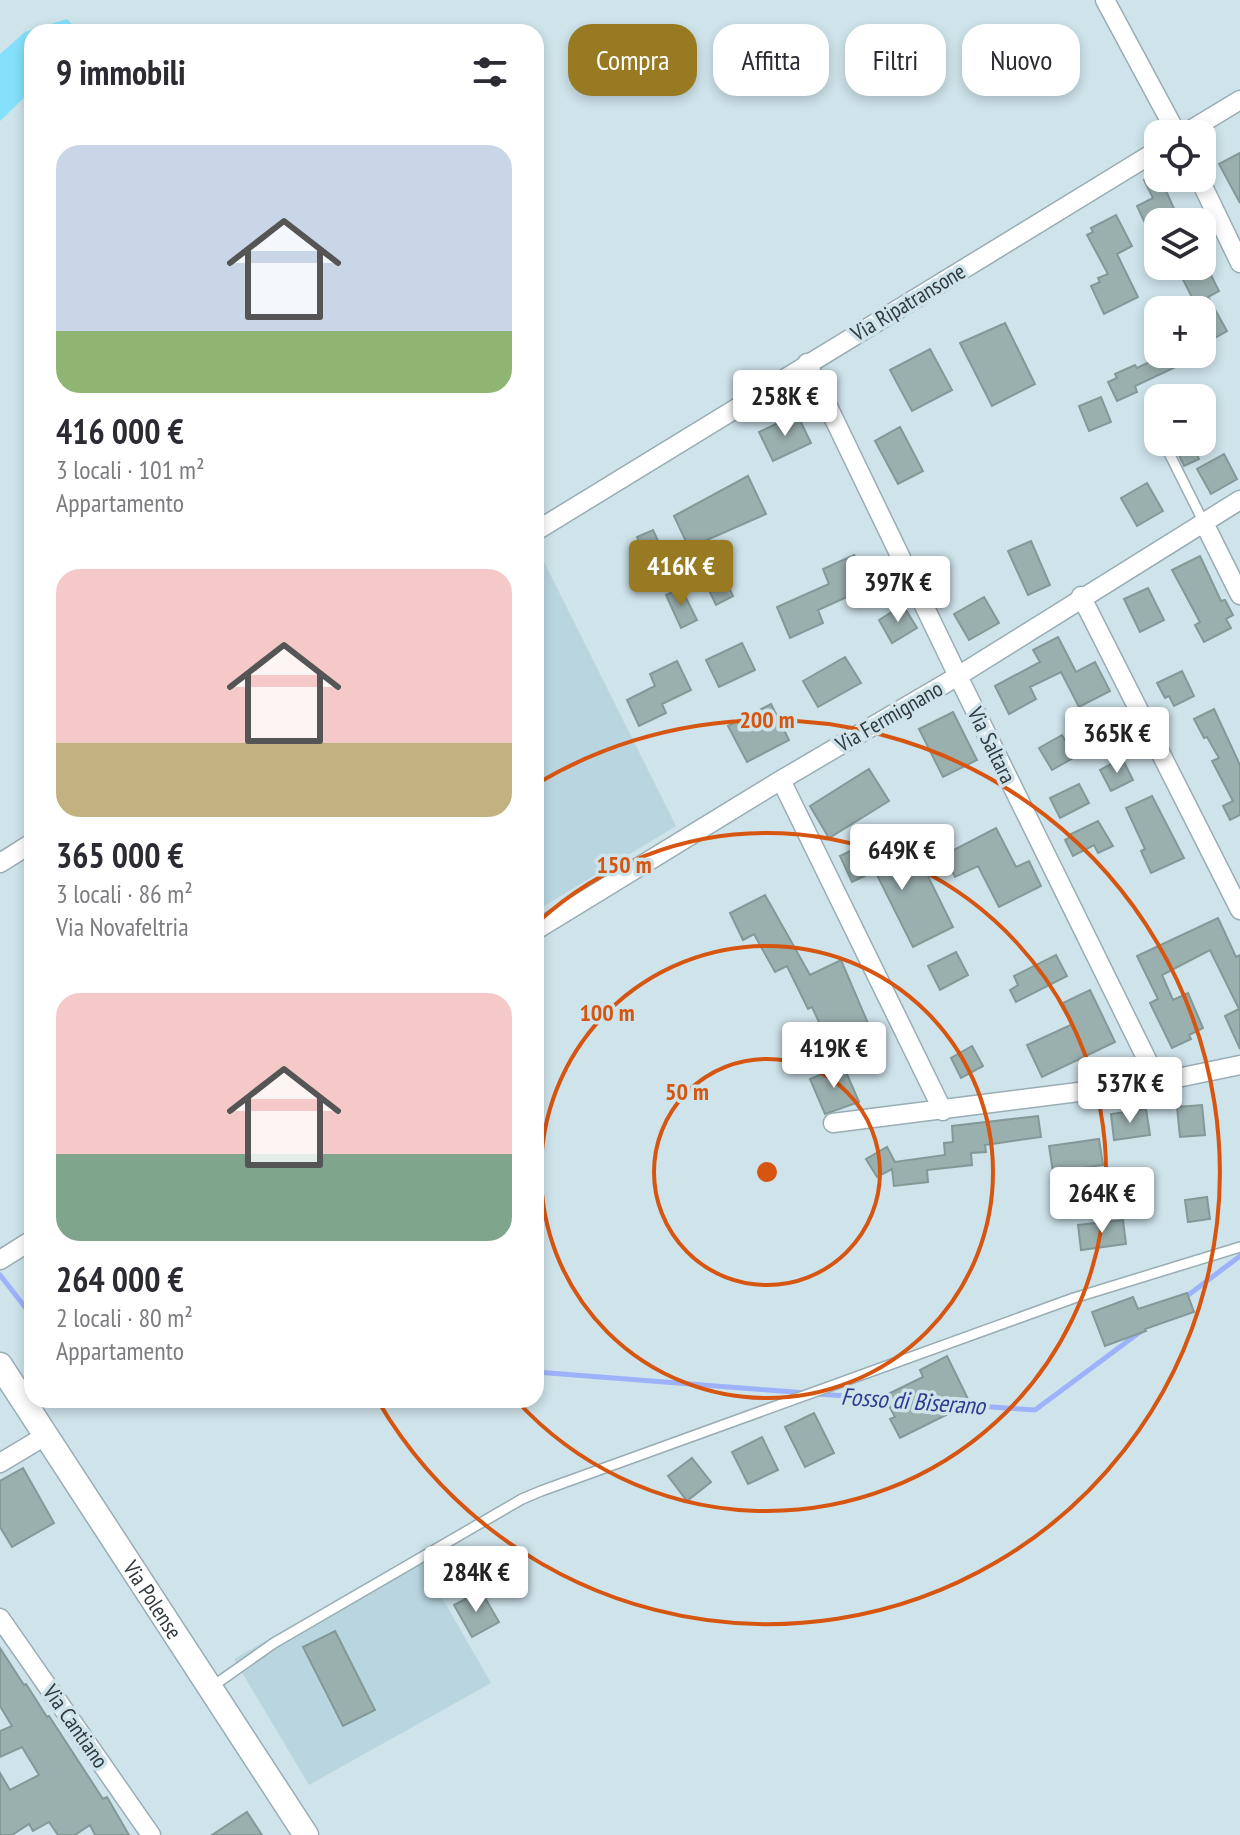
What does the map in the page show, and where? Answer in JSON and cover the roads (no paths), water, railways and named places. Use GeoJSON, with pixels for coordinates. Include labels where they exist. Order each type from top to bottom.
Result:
{"type":"FeatureCollection","features":[{"type":"Feature","properties":{"kind":"main road","name":"Via Polense"},"geometry":{"type":"LineString","coordinates":[[0,1365],[24,1403]]}},
{"type":"Feature","properties":{"kind":"main road","name":"Via Polense"},"geometry":{"type":"LineString","coordinates":[[27,1408],[306,1835]]}},
{"type":"Feature","properties":{"kind":"street"},"geometry":{"type":"LineString","coordinates":[[1105,0],[1169,120]]}},
{"type":"Feature","properties":{"kind":"street"},"geometry":{"type":"LineString","coordinates":[[1207,120],[1240,100]]}},
{"type":"Feature","properties":{"kind":"street","name":"Via Ripatransone"},"geometry":{"type":"LineString","coordinates":[[544,526],[1144,158]]}},
{"type":"Feature","properties":{"kind":"street"},"geometry":{"type":"LineString","coordinates":[[1206,192],[1240,263]]}},
{"type":"Feature","properties":{"kind":"street","name":"Via Saltara"},"geometry":{"type":"LineString","coordinates":[[807,363],[1158,1082]]}},
{"type":"Feature","properties":{"kind":"street","name":"Via Fermignano"},"geometry":{"type":"LineString","coordinates":[[544,925],[958,676],[1081,596],[1240,500]]}},
{"type":"Feature","properties":{"kind":"street"},"geometry":{"type":"LineString","coordinates":[[1204,523],[1240,595]]}},
{"type":"Feature","properties":{"kind":"street"},"geometry":{"type":"LineString","coordinates":[[1081,596],[1240,910]]}},
{"type":"Feature","properties":{"kind":"street"},"geometry":{"type":"LineString","coordinates":[[781,780],[943,1111]]}},
{"type":"Feature","properties":{"kind":"street"},"geometry":{"type":"LineString","coordinates":[[0,863],[24,848]]}},
{"type":"Feature","properties":{"kind":"street"},"geometry":{"type":"LineString","coordinates":[[833,1123],[1158,1082],[1240,1065]]}},
{"type":"Feature","properties":{"kind":"street"},"geometry":{"type":"LineString","coordinates":[[0,1260],[24,1245]]}},
{"type":"Feature","properties":{"kind":"street"},"geometry":{"type":"LineString","coordinates":[[0,1463],[45,1436]]}},
{"type":"Feature","properties":{"kind":"street","name":"Via Cantiano"},"geometry":{"type":"LineString","coordinates":[[0,1618],[151,1835]]}},
{"type":"Feature","properties":{"kind":"lane"},"geometry":{"type":"LineString","coordinates":[[1170,456],[1204,523]]}},
{"type":"Feature","properties":{"kind":"lane"},"geometry":{"type":"LineString","coordinates":[[210,1688],[274,1643],[522,1499],[1074,1298],[1240,1247]]}},
{"type":"Feature","properties":{"kind":"waterway","name":"Fosso di Biserano"},"geometry":{"type":"LineString","coordinates":[[1183,1299],[1240,1256]]}},
{"type":"Feature","properties":{"kind":"waterway","name":"Fosso di Biserano"},"geometry":{"type":"LineString","coordinates":[[0,1275],[24,1306]]}},
{"type":"Feature","properties":{"kind":"waterway","name":"Fosso di Biserano"},"geometry":{"type":"LineString","coordinates":[[961,1405],[1035,1410],[1140,1332]]}},
{"type":"Feature","properties":{"kind":"waterway","name":"Fosso di Biserano"},"geometry":{"type":"LineString","coordinates":[[544,1373],[807,1393]]}},
{"type":"Feature","properties":{"kind":"waterway","name":"Fosso di Biserano"},"geometry":{"type":"LineString","coordinates":[[817,1394],[891,1399]]}}]}
